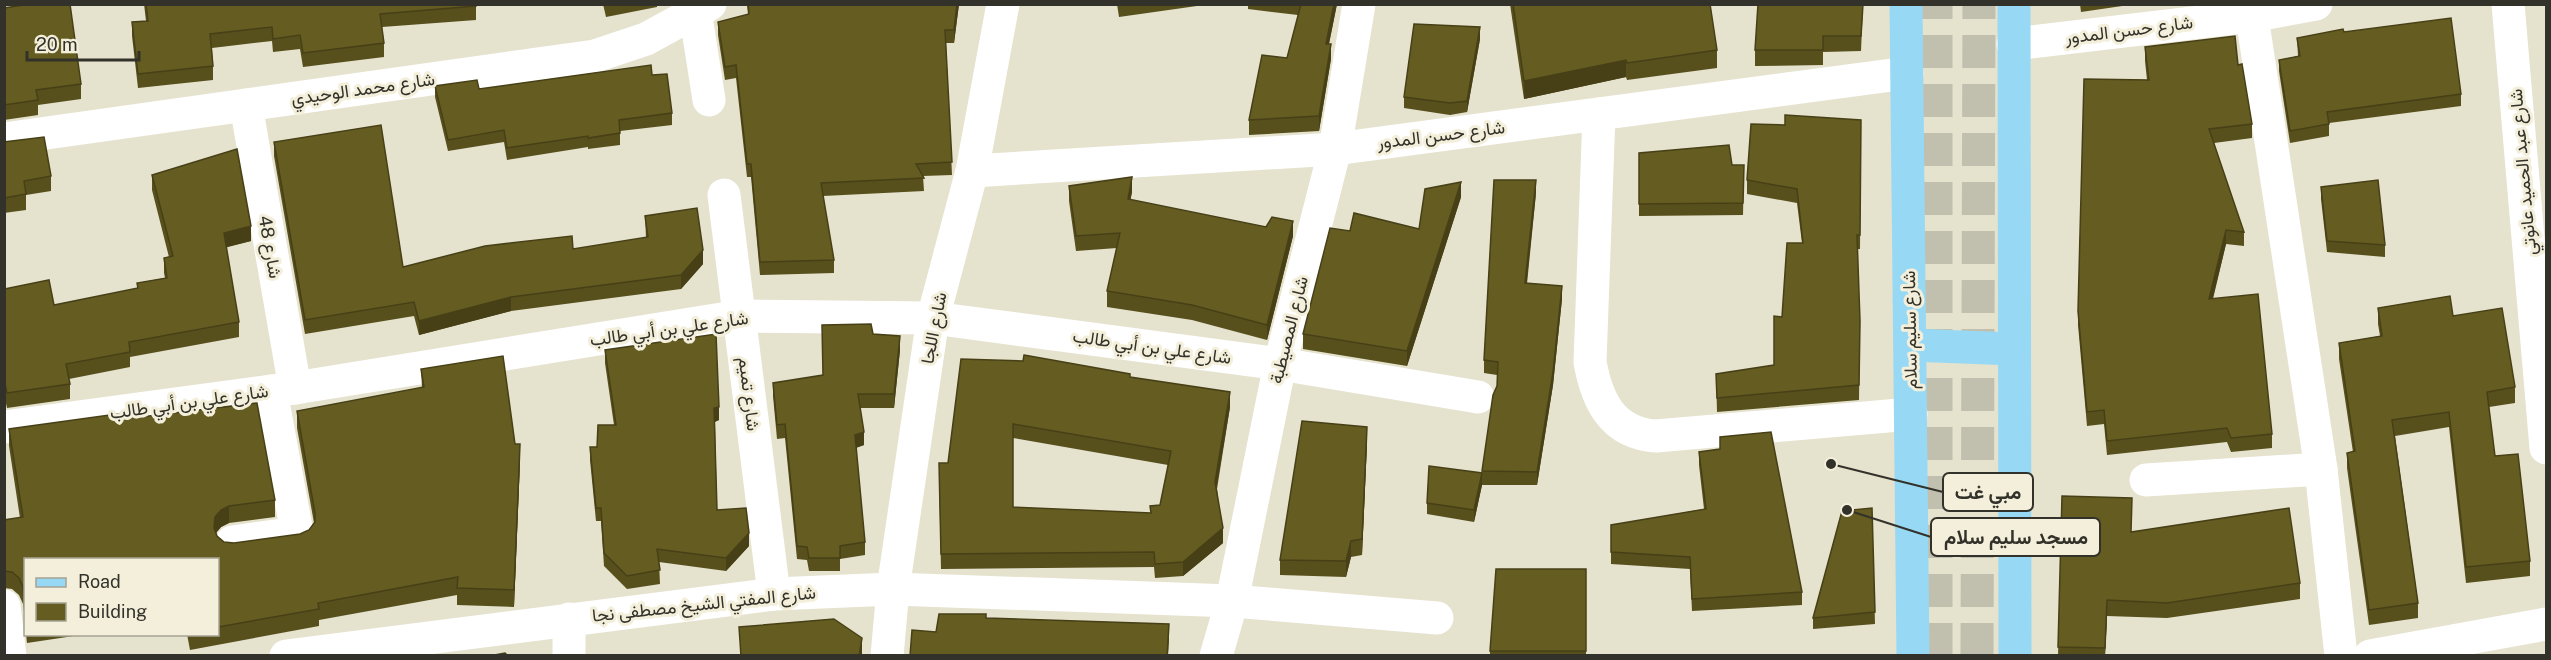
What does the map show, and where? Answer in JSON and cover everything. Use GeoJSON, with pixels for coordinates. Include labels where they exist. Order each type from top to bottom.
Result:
{"type":"FeatureCollection","features":[{"type":"Feature","properties":{"kind":"main road","name":"شارع سليم سلام"},"geometry":{"type":"LineString","coordinates":[[1906,4],[1913,656]]}},
{"type":"Feature","properties":{"kind":"main road"},"geometry":{"type":"LineString","coordinates":[[2014,4],[2015,656]]}},
{"type":"Feature","properties":{"kind":"main road"},"geometry":{"type":"LineString","coordinates":[[1910,345],[2014,349]]}},
{"type":"Feature","properties":{"kind":"street","name":"شارع اللجا"},"geometry":{"type":"LineString","coordinates":[[886,656],[893,589],[933,318],[972,171],[1003,4]]}},
{"type":"Feature","properties":{"kind":"street","name":"شارع المصيطبة"},"geometry":{"type":"LineString","coordinates":[[1215,656],[1232,601],[1280,364],[1335,149],[1359,4]]}},
{"type":"Feature","properties":{"kind":"street","name":"شارع حسن المدور"},"geometry":{"type":"LineString","coordinates":[[2013,44],[2250,10],[2316,4]]}},
{"type":"Feature","properties":{"kind":"street","name":"شارع عبد الحميد عانوتي"},"geometry":{"type":"LineString","coordinates":[[2508,4],[2547,448]]}},
{"type":"Feature","properties":{"kind":"street"},"geometry":{"type":"LineString","coordinates":[[700,8],[709,100]]}},
{"type":"Feature","properties":{"kind":"street","name":"شارع محمد الوحيدي"},"geometry":{"type":"LineString","coordinates":[[4,139],[596,56],[646,39],[700,8]]}},
{"type":"Feature","properties":{"kind":"street"},"geometry":{"type":"LineString","coordinates":[[2250,10],[2321,470],[2341,656]]}},
{"type":"Feature","properties":{"kind":"street","name":"شارع حسن المدور"},"geometry":{"type":"LineString","coordinates":[[972,171],[1335,149],[1907,73]]}},
{"type":"Feature","properties":{"kind":"street","name":"شارع 48"},"geometry":{"type":"LineString","coordinates":[[232,542],[297,533],[283,389],[246,105]]}},
{"type":"Feature","properties":{"kind":"street"},"geometry":{"type":"LineString","coordinates":[[1599,114],[1590,362],[1598,393],[1612,416],[1624,427],[1638,435],[1656,436],[1911,414]]}},
{"type":"Feature","properties":{"kind":"street","name":"شارع تميم"},"geometry":{"type":"LineString","coordinates":[[724,195],[774,594]]}},
{"type":"Feature","properties":{"kind":"street","name":"شارع علي بن أبي طالب"},"geometry":{"type":"LineString","coordinates":[[4,427],[283,389],[740,316],[933,318],[1280,364],[1478,397]]}},
{"type":"Feature","properties":{"kind":"street"},"geometry":{"type":"LineString","coordinates":[[2146,480],[2321,470]]}},
{"type":"Feature","properties":{"kind":"street","name":"شارع المفتي الشيخ مصطفى نجا"},"geometry":{"type":"LineString","coordinates":[[286,656],[774,594],[893,589],[1232,601],[1437,618]]}},
{"type":"Feature","properties":{"kind":"street"},"geometry":{"type":"LineString","coordinates":[[4,606],[10,656]]}},
{"type":"Feature","properties":{"kind":"street"},"geometry":{"type":"LineString","coordinates":[[569,619],[569,656]]}},
{"type":"Feature","properties":{"kind":"street"},"geometry":{"type":"LineString","coordinates":[[2370,656],[2547,624]]}},
{"type":"Feature","properties":{"kind":"building"},"geometry":{"type":"Polygon","coordinates":[[[30,4],[70,4],[81,84],[36,90],[38,100],[4,105],[4,8],[30,4]]]}},
{"type":"Feature","properties":{"kind":"building"},"geometry":{"type":"Polygon","coordinates":[[[146,4],[476,4],[476,6],[380,14],[384,43],[303,53],[300,35],[273,39],[272,27],[210,34],[213,66],[138,74],[132,22],[148,21],[146,4]]]}},
{"type":"Feature","properties":{"kind":"building"},"geometry":{"type":"Polygon","coordinates":[[[748,4],[957,4],[954,30],[945,30],[952,162],[916,164],[924,178],[821,183],[834,260],[760,262],[751,164],[747,164],[736,65],[725,67],[718,22],[749,14],[748,4]]]}},
{"type":"Feature","properties":{"kind":"building"},"geometry":{"type":"Polygon","coordinates":[[[1301,4],[1334,4],[1326,44],[1331,44],[1319,116],[1249,120],[1262,55],[1287,58],[1301,4]]]}},
{"type":"Feature","properties":{"kind":"building"},"geometry":{"type":"Polygon","coordinates":[[[1513,4],[1710,4],[1717,50],[1627,63],[1626,60],[1524,81],[1513,4]]]}},
{"type":"Feature","properties":{"kind":"building"},"geometry":{"type":"Polygon","coordinates":[[[1758,4],[1863,4],[1861,36],[1823,36],[1823,50],[1755,50],[1758,4]]]}},
{"type":"Feature","properties":{"kind":"building"},"geometry":{"type":"Polygon","coordinates":[[[2451,18],[2461,94],[2327,112],[2329,124],[2290,131],[2279,60],[2300,56],[2297,38],[2343,29],[2344,32],[2451,18]]]}},
{"type":"Feature","properties":{"kind":"building"},"geometry":{"type":"Polygon","coordinates":[[[1414,24],[1480,27],[1467,101],[1450,103],[1404,97],[1414,24]]]}},
{"type":"Feature","properties":{"kind":"building"},"geometry":{"type":"Polygon","coordinates":[[[2235,36],[2238,65],[2242,64],[2252,124],[2209,129],[2244,232],[2226,230],[2209,299],[2258,294],[2272,434],[2231,438],[2227,428],[2107,441],[2104,410],[2087,412],[2078,311],[2084,79],[2149,80],[2145,47],[2235,36]]]}},
{"type":"Feature","properties":{"kind":"building"},"geometry":{"type":"Polygon","coordinates":[[[651,65],[652,75],[667,74],[672,113],[619,120],[620,133],[507,148],[504,130],[448,140],[435,86],[477,80],[479,89],[651,65]]]}},
{"type":"Feature","properties":{"kind":"building"},"geometry":{"type":"Polygon","coordinates":[[[1785,115],[1861,120],[1860,235],[1857,235],[1860,321],[1859,385],[1717,398],[1716,374],[1774,365],[1774,316],[1782,317],[1787,243],[1803,243],[1797,189],[1747,180],[1751,124],[1785,125],[1785,115]]]}},
{"type":"Feature","properties":{"kind":"building"},"geometry":{"type":"Polygon","coordinates":[[[381,125],[403,267],[485,246],[572,236],[573,249],[648,237],[645,216],[697,208],[703,250],[681,275],[511,297],[419,321],[414,302],[305,320],[274,142],[381,125]]]}},
{"type":"Feature","properties":{"kind":"building"},"geometry":{"type":"Polygon","coordinates":[[[44,137],[51,176],[24,181],[26,194],[4,198],[4,142],[44,137]]]}},
{"type":"Feature","properties":{"kind":"building"},"geometry":{"type":"Polygon","coordinates":[[[1729,145],[1732,165],[1744,165],[1743,203],[1639,204],[1639,153],[1729,145]]]}},
{"type":"Feature","properties":{"kind":"building"},"geometry":{"type":"Polygon","coordinates":[[[237,149],[251,226],[224,233],[239,322],[129,342],[130,352],[66,364],[70,384],[7,393],[4,379],[4,289],[49,280],[54,305],[138,288],[137,283],[167,278],[164,258],[173,256],[152,175],[237,149]]]}},
{"type":"Feature","properties":{"kind":"building"},"geometry":{"type":"Polygon","coordinates":[[[1132,177],[1128,199],[1266,227],[1272,217],[1293,221],[1267,325],[1192,305],[1107,291],[1120,233],[1076,236],[1069,186],[1132,177]]]}},
{"type":"Feature","properties":{"kind":"building"},"geometry":{"type":"Polygon","coordinates":[[[1494,180],[1536,180],[1525,283],[1562,286],[1553,372],[1537,472],[1482,471],[1493,395],[1497,386],[1498,362],[1484,360],[1494,180]]]}},
{"type":"Feature","properties":{"kind":"building"},"geometry":{"type":"Polygon","coordinates":[[[2378,180],[2385,245],[2327,241],[2321,187],[2378,180]]]}},
{"type":"Feature","properties":{"kind":"building"},"geometry":{"type":"Polygon","coordinates":[[[1461,182],[1407,351],[1303,334],[1330,228],[1350,231],[1354,213],[1419,229],[1425,189],[1461,182]]]}},
{"type":"Feature","properties":{"kind":"building"},"geometry":{"type":"Polygon","coordinates":[[[2450,296],[2453,316],[2502,308],[2515,387],[2487,392],[2495,456],[2518,454],[2530,561],[2466,567],[2449,412],[2392,420],[2418,603],[2369,610],[2347,453],[2355,451],[2339,343],[2382,336],[2378,308],[2450,296]]]}},
{"type":"Feature","properties":{"kind":"building"},"geometry":{"type":"Polygon","coordinates":[[[871,324],[873,334],[900,336],[894,394],[858,394],[864,432],[855,435],[865,542],[840,546],[840,558],[809,558],[807,547],[797,546],[785,424],[777,425],[773,383],[823,375],[822,325],[871,324]]]}},
{"type":"Feature","properties":{"kind":"building"},"geometry":{"type":"Polygon","coordinates":[[[716,334],[719,407],[714,408],[717,510],[746,508],[749,533],[726,558],[657,549],[660,570],[627,576],[604,553],[601,508],[596,508],[590,447],[597,447],[598,425],[616,425],[605,350],[716,334]]]}},
{"type":"Feature","properties":{"kind":"building"},"geometry":{"type":"Polygon","coordinates":[[[1024,355],[1130,374],[1130,377],[1230,392],[1215,482],[1223,528],[1183,562],[1155,564],[1154,552],[941,554],[939,463],[948,463],[961,359],[1023,361],[1024,355]],[[1013,424],[1013,507],[1151,513],[1150,506],[1160,505],[1171,451],[1013,424]]]}},
{"type":"Feature","properties":{"kind":"building"},"geometry":{"type":"Polygon","coordinates":[[[503,356],[515,444],[520,444],[514,590],[457,588],[458,577],[318,603],[319,609],[219,627],[219,558],[24,558],[24,595],[19,578],[12,572],[4,571],[4,520],[23,517],[9,429],[131,412],[132,418],[257,403],[275,500],[229,506],[215,517],[214,528],[217,536],[224,542],[234,543],[300,534],[309,530],[315,522],[315,513],[297,411],[424,387],[421,369],[503,356]]]}},
{"type":"Feature","properties":{"kind":"building"},"geometry":{"type":"Polygon","coordinates":[[[1302,421],[1367,427],[1362,539],[1351,541],[1346,561],[1280,560],[1302,421]]]}},
{"type":"Feature","properties":{"kind":"building"},"geometry":{"type":"Polygon","coordinates":[[[1771,432],[1802,592],[1692,599],[1690,557],[1611,552],[1611,525],[1706,509],[1699,452],[1720,449],[1720,437],[1771,432]]]}},
{"type":"Feature","properties":{"kind":"building"},"geometry":{"type":"Polygon","coordinates":[[[1429,466],[1482,473],[1474,510],[1427,503],[1429,466]]]}},
{"type":"Feature","properties":{"kind":"building"},"geometry":{"type":"Polygon","coordinates":[[[2062,496],[2132,498],[2131,532],[2289,508],[2300,583],[2167,603],[2107,600],[2105,648],[2058,647],[2062,496]]]}},
{"type":"Feature","properties":{"kind":"building"},"geometry":{"type":"Polygon","coordinates":[[[1872,508],[1875,612],[1813,618],[1842,511],[1872,508]]]}},
{"type":"Feature","properties":{"kind":"building"},"geometry":{"type":"Polygon","coordinates":[[[1496,569],[1586,569],[1586,651],[1490,651],[1496,569]]]}},
{"type":"Feature","properties":{"kind":"building"},"geometry":{"type":"Polygon","coordinates":[[[939,614],[986,614],[986,618],[1169,624],[1167,656],[910,656],[912,630],[936,632],[939,614]]]}},
{"type":"Feature","properties":{"kind":"building"},"geometry":{"type":"Polygon","coordinates":[[[834,619],[862,638],[859,656],[741,656],[739,627],[834,619]]]}},
{"type":"Feature","properties":{"kind":"building"},"geometry":{"type":"Polygon","coordinates":[[[505,653],[508,656],[489,656],[505,653]]]}},
{"type":"Feature","properties":{"kind":"tunnel"},"geometry":{"type":"LineString","coordinates":[[1936,4],[1936,656]]}},
{"type":"Feature","properties":{"kind":"tunnel"},"geometry":{"type":"LineString","coordinates":[[1977,656],[1979,4]]}},
{"type":"Feature","properties":{"kind":"place","name":"مبي غت"},"geometry":{"type":"Point","coordinates":[1831,464]}},
{"type":"Feature","properties":{"kind":"place","name":"مسجد سليم سلام"},"geometry":{"type":"Point","coordinates":[1847,510]}}]}
